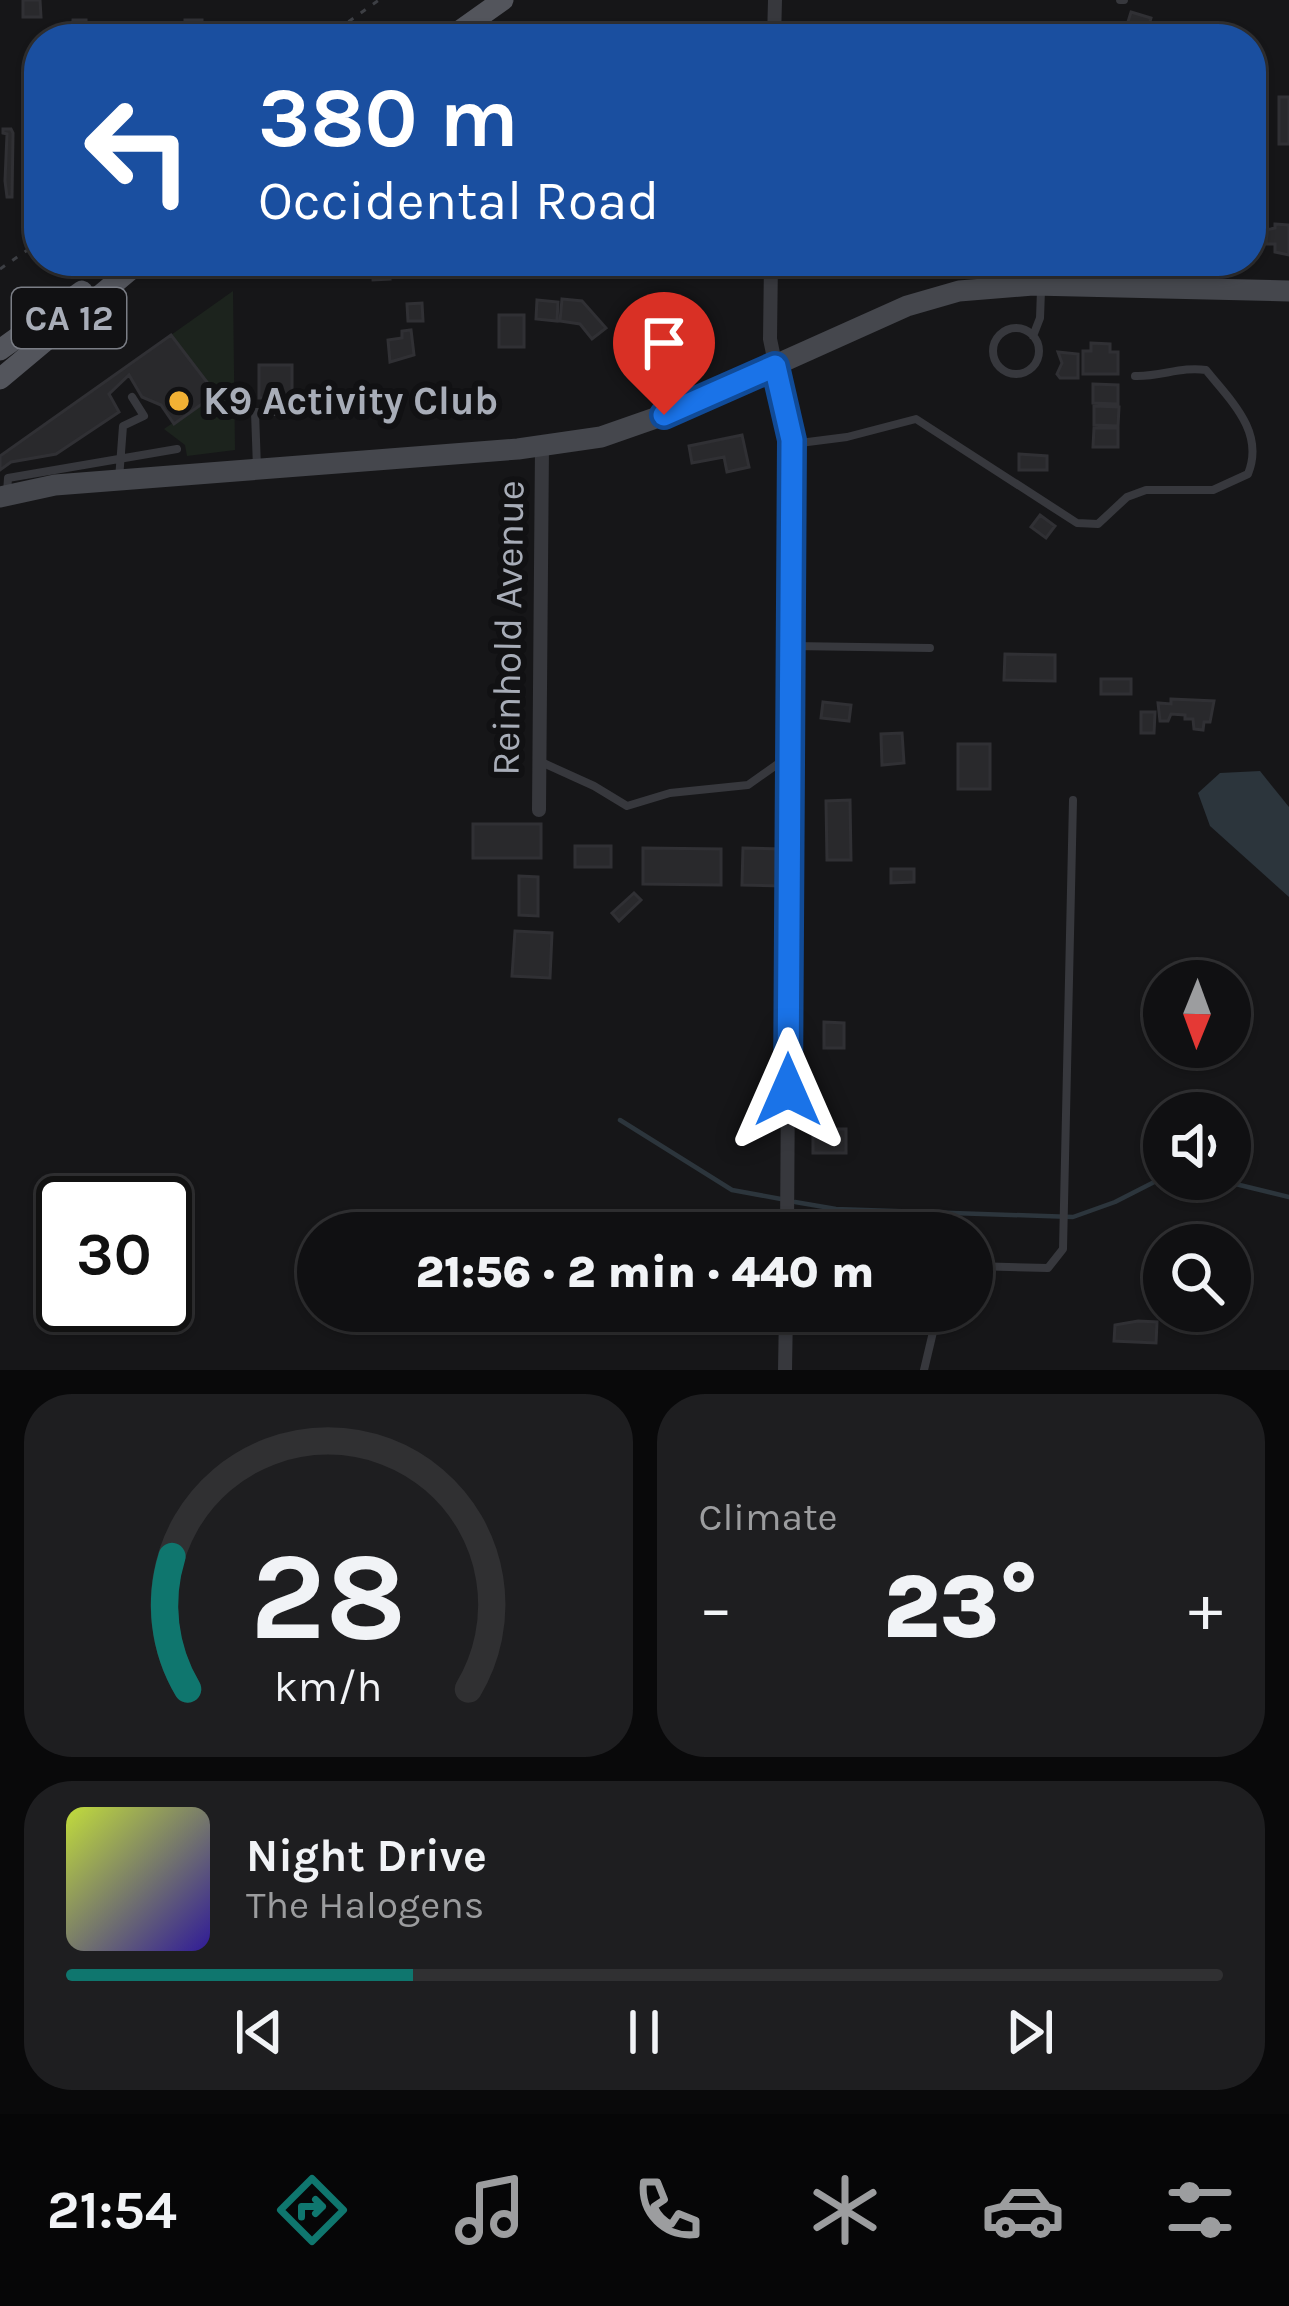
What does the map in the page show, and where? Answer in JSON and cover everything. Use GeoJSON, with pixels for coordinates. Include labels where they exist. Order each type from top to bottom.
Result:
{"type":"FeatureCollection","features":[{"type":"Feature","properties":{"kind":"main road"},"geometry":{"type":"LineString","coordinates":[[469,24],[503,0]]}},
{"type":"Feature","properties":{"kind":"main road","name":"CA 12"},"geometry":{"type":"LineString","coordinates":[[0,350],[106,276]]}},
{"type":"Feature","properties":{"kind":"main road","name":"CA 12"},"geometry":{"type":"LineString","coordinates":[[0,379],[123,276]]}},
{"type":"Feature","properties":{"kind":"street"},"geometry":{"type":"LineString","coordinates":[[771,276],[770,339],[792,444],[787,1212]]}},
{"type":"Feature","properties":{"kind":"street"},"geometry":{"type":"LineString","coordinates":[[3,496],[55,485],[542,447],[622,431],[907,306],[959,291],[1042,285],[1289,291]]}},
{"type":"Feature","properties":{"kind":"street","name":"Reinhold Avenue"},"geometry":{"type":"LineString","coordinates":[[539,811],[542,447]]}},
{"type":"Feature","properties":{"kind":"street"},"geometry":{"type":"LineString","coordinates":[[785,1370],[786,1332]]}},
{"type":"Feature","properties":{"kind":"lane"},"geometry":{"type":"LineString","coordinates":[[995,276],[996,286]]}},
{"type":"Feature","properties":{"kind":"lane"},"geometry":{"type":"LineString","coordinates":[[1099,276],[1099,287]]}},
{"type":"Feature","properties":{"kind":"lane"},"geometry":{"type":"LineString","coordinates":[[1145,276],[1145,288]]}},
{"type":"Feature","properties":{"kind":"lane"},"geometry":{"type":"LineString","coordinates":[[1034,336],[1019,328],[1004,331],[994,342],[997,364],[1017,374],[1031,368],[1039,356],[1034,336],[1042,285]]}},
{"type":"Feature","properties":{"kind":"lane"},"geometry":{"type":"LineString","coordinates":[[792,444],[847,437],[916,418],[1077,523],[1098,524],[1127,497],[1146,490],[1213,490],[1248,474],[1256,456],[1244,416],[1206,370],[1189,367],[1156,377],[1135,376]]}},
{"type":"Feature","properties":{"kind":"lane"},"geometry":{"type":"LineString","coordinates":[[118,480],[123,426],[144,416],[132,397]]}},
{"type":"Feature","properties":{"kind":"lane"},"geometry":{"type":"LineString","coordinates":[[256,470],[255,412],[282,412]]}},
{"type":"Feature","properties":{"kind":"lane"},"geometry":{"type":"LineString","coordinates":[[3,496],[8,478],[177,449]]}},
{"type":"Feature","properties":{"kind":"lane"},"geometry":{"type":"LineString","coordinates":[[790,646],[930,648]]}},
{"type":"Feature","properties":{"kind":"lane"},"geometry":{"type":"LineString","coordinates":[[539,761],[627,806],[670,794],[748,784],[790,756]]}},
{"type":"Feature","properties":{"kind":"lane"},"geometry":{"type":"LineString","coordinates":[[993,1267],[1048,1268],[1063,1250],[1073,800]]}},
{"type":"Feature","properties":{"kind":"lane"},"geometry":{"type":"LineString","coordinates":[[924,1370],[933,1332]]}},
{"type":"Feature","properties":{"kind":"path"},"geometry":{"type":"LineString","coordinates":[[345,24],[379,0]]}},
{"type":"Feature","properties":{"kind":"shaded area"},"geometry":{"type":"Polygon","coordinates":[[[233,291],[235,450],[187,456],[185,445],[164,429],[215,394],[171,335],[233,291]]]}},
{"type":"Feature","properties":{"kind":"shaded area"},"geometry":{"type":"Polygon","coordinates":[[[1260,771],[1289,807],[1289,897],[1210,826],[1198,793],[1220,773],[1260,771]]]}},
{"type":"Feature","properties":{"kind":"building"},"geometry":{"type":"Polygon","coordinates":[[[23,0],[40,0],[41,17],[23,17],[23,0]]]}},
{"type":"Feature","properties":{"kind":"building"},"geometry":{"type":"Polygon","coordinates":[[[1131,12],[1151,18],[1149,24],[1127,24],[1131,12]]]}},
{"type":"Feature","properties":{"kind":"building"},"geometry":{"type":"Polygon","coordinates":[[[1279,97],[1289,97],[1289,144],[1279,144],[1279,97]]]}},
{"type":"Feature","properties":{"kind":"building"},"geometry":{"type":"Polygon","coordinates":[[[3,129],[13,133],[12,197],[7,197],[7,134],[3,129]]]}},
{"type":"Feature","properties":{"kind":"building"},"geometry":{"type":"Polygon","coordinates":[[[1275,224],[1289,225],[1289,255],[1275,252],[1275,244],[1266,244],[1266,230],[1275,224]]]}},
{"type":"Feature","properties":{"kind":"building"},"geometry":{"type":"Polygon","coordinates":[[[562,299],[582,301],[606,328],[592,339],[580,324],[560,321],[562,299]]]}},
{"type":"Feature","properties":{"kind":"building"},"geometry":{"type":"Polygon","coordinates":[[[537,300],[558,302],[557,321],[536,319],[537,300]]]}},
{"type":"Feature","properties":{"kind":"building"},"geometry":{"type":"Polygon","coordinates":[[[422,303],[423,321],[408,321],[407,304],[422,303]]]}},
{"type":"Feature","properties":{"kind":"building"},"geometry":{"type":"Polygon","coordinates":[[[499,315],[524,315],[524,347],[499,347],[499,315]]]}},
{"type":"Feature","properties":{"kind":"building"},"geometry":{"type":"Polygon","coordinates":[[[411,330],[414,355],[390,362],[388,340],[402,338],[402,331],[411,330]]]}},
{"type":"Feature","properties":{"kind":"building","name":"K9 Activity Club"},"geometry":{"type":"Polygon","coordinates":[[[171,335],[216,394],[174,424],[161,405],[142,397],[129,375],[109,394],[119,412],[56,454],[11,462],[0,470],[0,456],[171,335]]]}},
{"type":"Feature","properties":{"kind":"building"},"geometry":{"type":"Polygon","coordinates":[[[1091,343],[1110,344],[1110,352],[1118,352],[1118,374],[1083,374],[1083,351],[1091,351],[1091,343]]]}},
{"type":"Feature","properties":{"kind":"building"},"geometry":{"type":"Polygon","coordinates":[[[648,352],[663,353],[661,382],[641,381],[648,352]]]}},
{"type":"Feature","properties":{"kind":"building"},"geometry":{"type":"Polygon","coordinates":[[[1058,352],[1078,354],[1078,378],[1060,378],[1058,352]]]}},
{"type":"Feature","properties":{"kind":"building"},"geometry":{"type":"Polygon","coordinates":[[[259,365],[292,365],[292,398],[259,398],[259,365]]]}},
{"type":"Feature","properties":{"kind":"building"},"geometry":{"type":"Polygon","coordinates":[[[1093,384],[1118,385],[1118,404],[1093,403],[1093,384]]]}},
{"type":"Feature","properties":{"kind":"building"},"geometry":{"type":"Polygon","coordinates":[[[1094,406],[1119,407],[1118,426],[1094,425],[1094,406]]]}},
{"type":"Feature","properties":{"kind":"building"},"geometry":{"type":"Polygon","coordinates":[[[1094,428],[1118,428],[1118,447],[1093,447],[1094,428]]]}},
{"type":"Feature","properties":{"kind":"building"},"geometry":{"type":"Polygon","coordinates":[[[742,435],[749,467],[727,472],[724,457],[692,463],[689,446],[742,435]]]}},
{"type":"Feature","properties":{"kind":"building"},"geometry":{"type":"Polygon","coordinates":[[[1019,454],[1047,456],[1047,470],[1019,470],[1019,454]]]}},
{"type":"Feature","properties":{"kind":"building"},"geometry":{"type":"Polygon","coordinates":[[[1040,515],[1055,526],[1046,538],[1031,527],[1040,515]]]}},
{"type":"Feature","properties":{"kind":"building"},"geometry":{"type":"Polygon","coordinates":[[[1005,654],[1055,655],[1055,681],[1004,680],[1005,654]]]}},
{"type":"Feature","properties":{"kind":"building"},"geometry":{"type":"Polygon","coordinates":[[[1101,679],[1131,679],[1131,694],[1101,694],[1101,679]]]}},
{"type":"Feature","properties":{"kind":"building"},"geometry":{"type":"Polygon","coordinates":[[[1171,699],[1214,701],[1210,722],[1204,722],[1203,730],[1194,729],[1193,719],[1185,715],[1171,714],[1168,721],[1160,721],[1158,703],[1171,704],[1171,699]]]}},
{"type":"Feature","properties":{"kind":"building"},"geometry":{"type":"Polygon","coordinates":[[[823,702],[851,705],[849,721],[821,718],[823,702]]]}},
{"type":"Feature","properties":{"kind":"building"},"geometry":{"type":"Polygon","coordinates":[[[1141,712],[1155,712],[1154,733],[1141,733],[1141,712]]]}},
{"type":"Feature","properties":{"kind":"building"},"geometry":{"type":"Polygon","coordinates":[[[902,733],[904,763],[882,765],[881,734],[902,733]]]}},
{"type":"Feature","properties":{"kind":"building"},"geometry":{"type":"Polygon","coordinates":[[[958,744],[990,744],[990,789],[958,789],[958,744]]]}},
{"type":"Feature","properties":{"kind":"building"},"geometry":{"type":"Polygon","coordinates":[[[850,800],[851,860],[827,860],[826,801],[850,800]]]}},
{"type":"Feature","properties":{"kind":"building"},"geometry":{"type":"Polygon","coordinates":[[[473,824],[541,824],[541,858],[473,858],[473,824]]]}},
{"type":"Feature","properties":{"kind":"building"},"geometry":{"type":"Polygon","coordinates":[[[575,846],[611,846],[611,867],[575,867],[575,846]]]}},
{"type":"Feature","properties":{"kind":"building"},"geometry":{"type":"Polygon","coordinates":[[[643,848],[721,849],[721,885],[643,884],[643,848]]]}},
{"type":"Feature","properties":{"kind":"building"},"geometry":{"type":"Polygon","coordinates":[[[743,848],[782,849],[781,886],[742,885],[743,848]]]}},
{"type":"Feature","properties":{"kind":"building"},"geometry":{"type":"Polygon","coordinates":[[[891,869],[914,869],[914,882],[891,883],[891,869]]]}},
{"type":"Feature","properties":{"kind":"building"},"geometry":{"type":"Polygon","coordinates":[[[519,876],[538,877],[538,916],[519,915],[519,876]]]}},
{"type":"Feature","properties":{"kind":"building"},"geometry":{"type":"Polygon","coordinates":[[[634,893],[641,900],[619,921],[612,913],[634,893]]]}},
{"type":"Feature","properties":{"kind":"building"},"geometry":{"type":"Polygon","coordinates":[[[515,931],[552,933],[550,978],[512,976],[515,931]]]}},
{"type":"Feature","properties":{"kind":"building"},"geometry":{"type":"Polygon","coordinates":[[[824,1022],[844,1023],[844,1048],[824,1048],[824,1022]]]}},
{"type":"Feature","properties":{"kind":"building"},"geometry":{"type":"Polygon","coordinates":[[[836,1129],[846,1129],[846,1153],[813,1153],[813,1137],[836,1137],[836,1129]]]}},
{"type":"Feature","properties":{"kind":"building"},"geometry":{"type":"Polygon","coordinates":[[[1143,1321],[1143,1332],[1157,1332],[1156,1343],[1114,1341],[1115,1325],[1143,1321]]]}},
{"type":"Feature","properties":{"kind":"waterway"},"geometry":{"type":"LineString","coordinates":[[620,1120],[732,1190],[781,1199]]}},
{"type":"Feature","properties":{"kind":"waterway"},"geometry":{"type":"LineString","coordinates":[[795,1202],[836,1209],[1073,1217],[1143,1188]]}},
{"type":"Feature","properties":{"kind":"waterway"},"geometry":{"type":"LineString","coordinates":[[1251,1188],[1289,1197]]}},
{"type":"Feature","properties":{"kind":"place","name":"K9 Activity Club"},"geometry":{"type":"Point","coordinates":[179,401]}},
{"type":"Feature","properties":{"kind":"route"},"geometry":{"type":"LineString","coordinates":[[664,415],[775,366],[792,440],[788,1090]]}}]}
